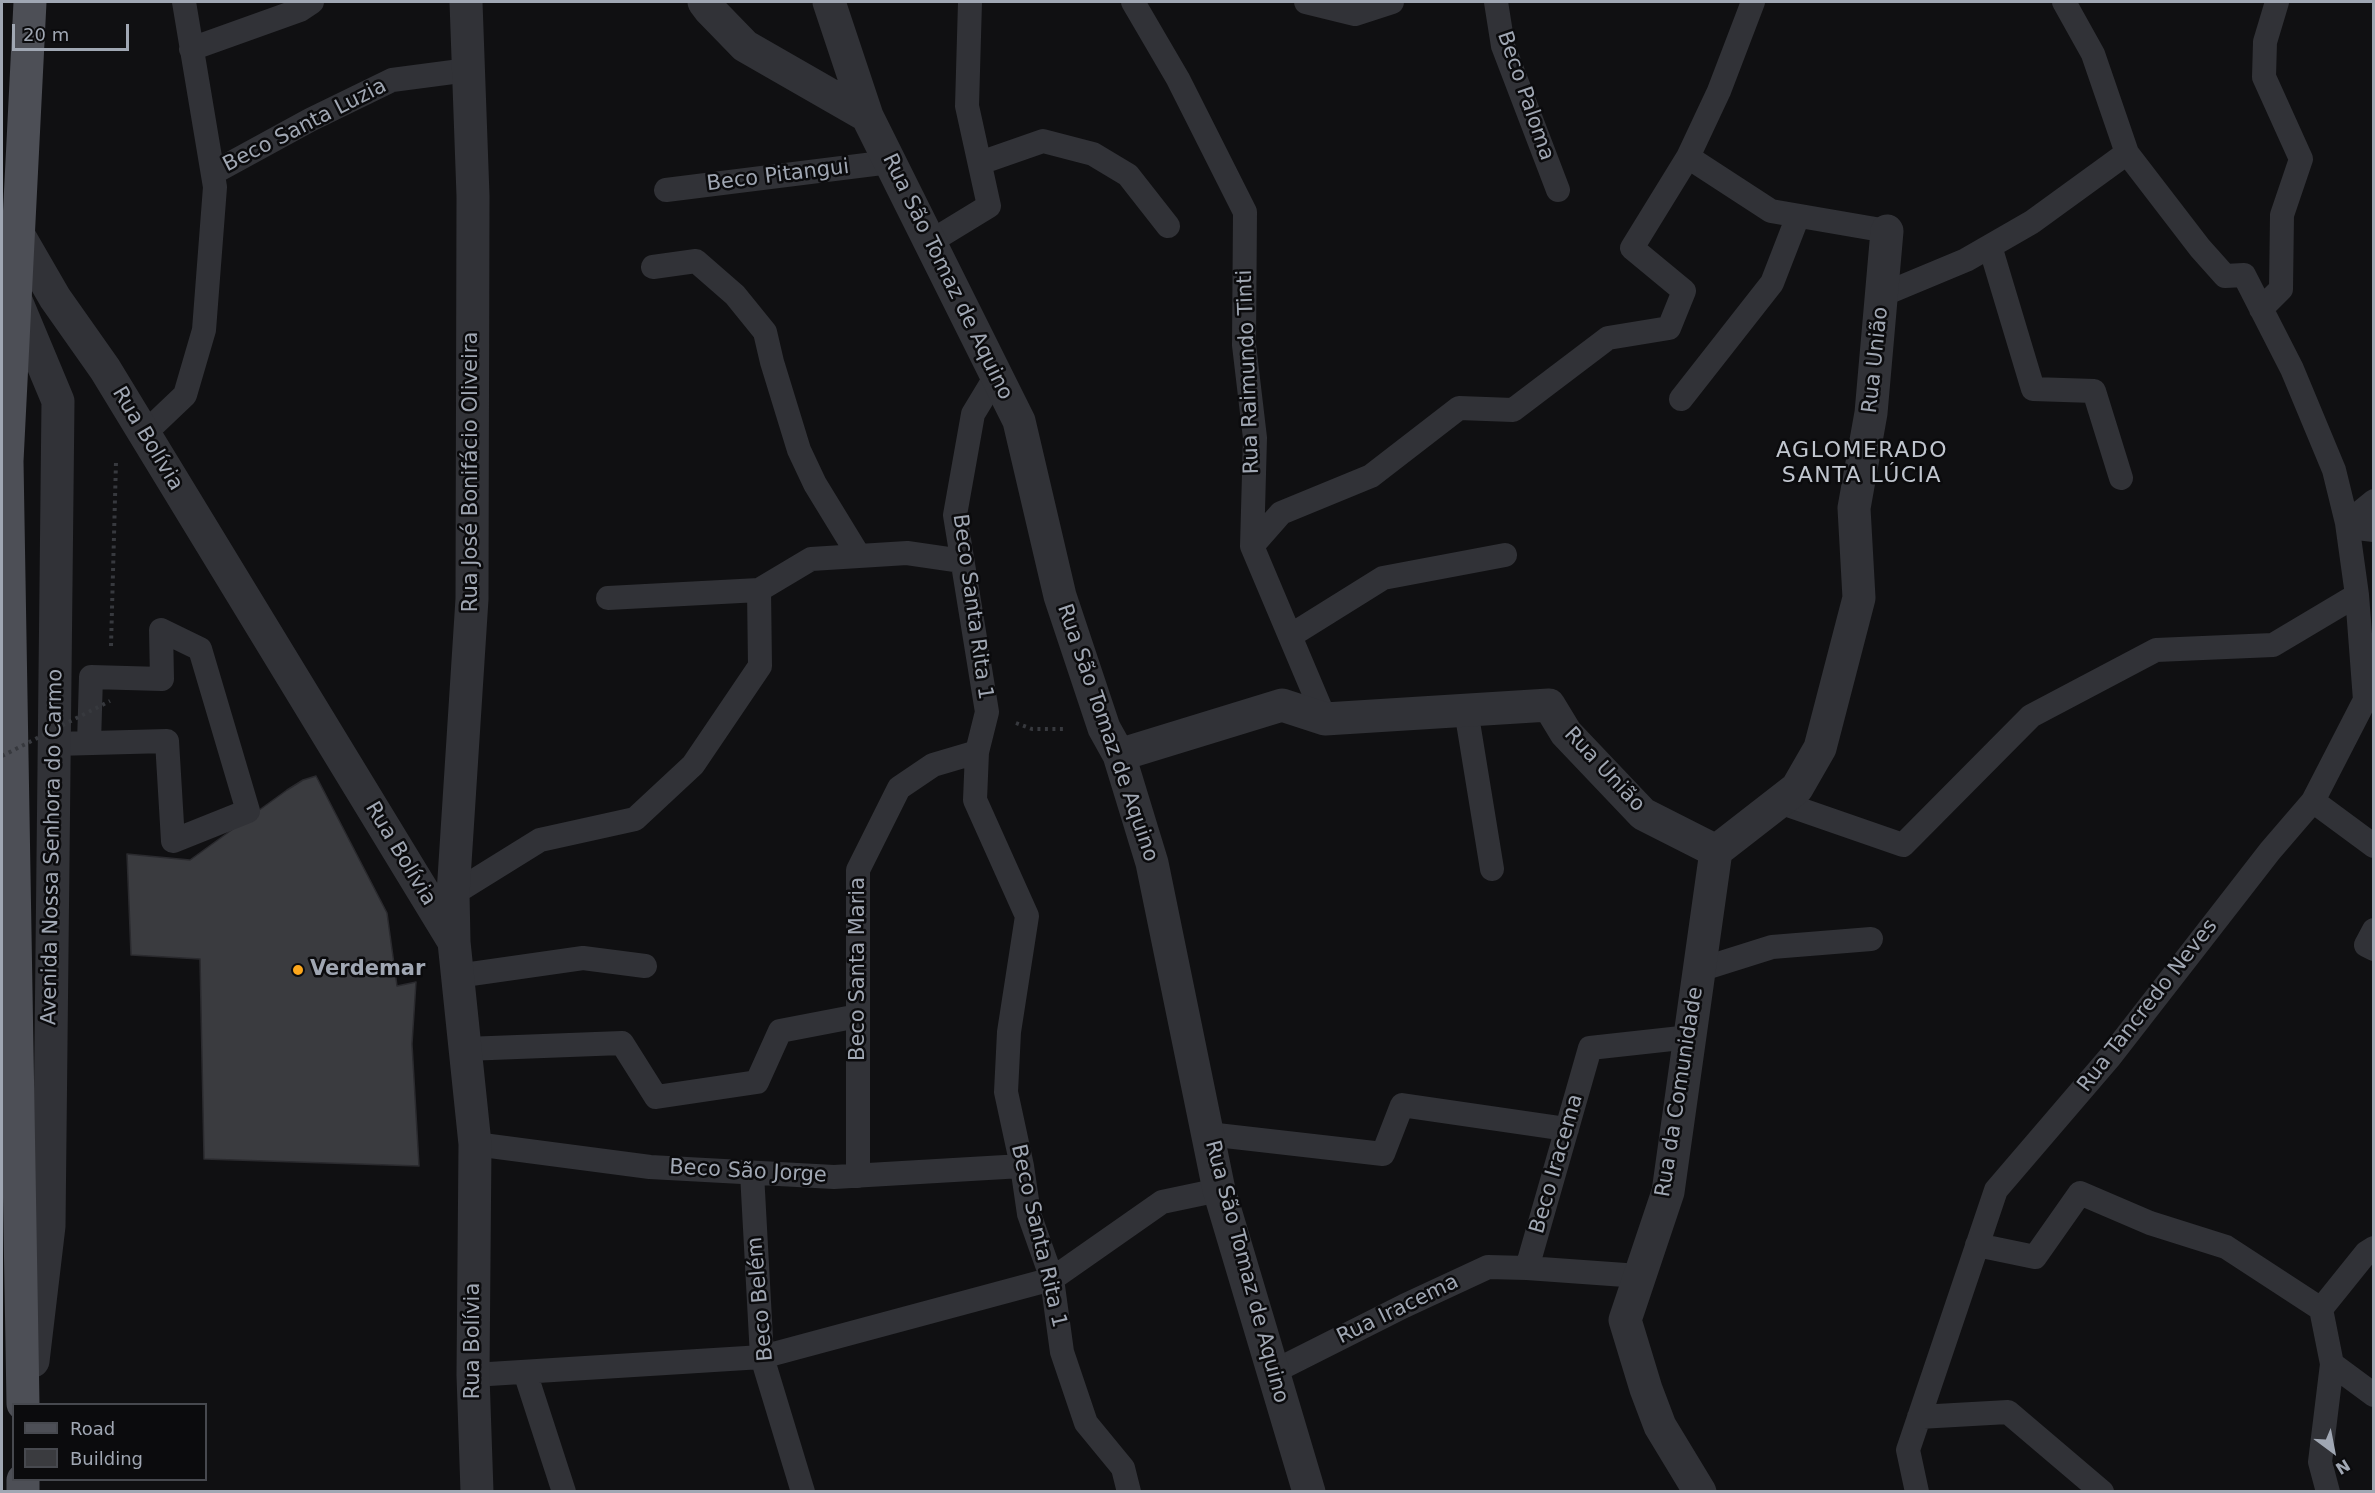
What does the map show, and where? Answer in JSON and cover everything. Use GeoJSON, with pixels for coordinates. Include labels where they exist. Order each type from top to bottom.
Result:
{"type":"FeatureCollection","features":[{"type":"Feature","properties":{"kind":"main road","name":"Avenida Nossa Senhora do Carmo"},"geometry":{"type":"LineString","coordinates":[[25,1403],[7,460],[30,2]]}},
{"type":"Feature","properties":{"kind":"street","name":"Rua José Bonifácio Oliveira"},"geometry":{"type":"LineString","coordinates":[[454,942],[453,894],[472,599],[472,196],[466,2]]}},
{"type":"Feature","properties":{"kind":"street"},"geometry":{"type":"LineString","coordinates":[[704,2],[745,46],[867,116]]}},
{"type":"Feature","properties":{"kind":"street","name":"Rua São Tomaz de Aquino"},"geometry":{"type":"LineString","coordinates":[[829,2],[867,116],[1019,421],[1060,596],[1152,863],[1219,1190],[1309,1491]]}},
{"type":"Feature","properties":{"kind":"street","name":"Rua União"},"geometry":{"type":"LineString","coordinates":[[1111,742],[1282,705],[1324,719],[1549,705],[1566,733],[1643,814],[1716,851],[1797,788],[1821,748],[1859,598],[1854,508],[1871,413],[1887,231]]}},
{"type":"Feature","properties":{"kind":"street","name":"Rua Bolívia"},"geometry":{"type":"LineString","coordinates":[[18,234],[55,298],[105,369],[454,942],[475,1144],[473,1375],[477,1491]]}},
{"type":"Feature","properties":{"kind":"street","name":"Rua Bolívia"},"geometry":{"type":"LineString","coordinates":[[15,288],[37,284],[55,298]]}},
{"type":"Feature","properties":{"kind":"street","name":"Avenida Nossa Senhora do Carmo"},"geometry":{"type":"LineString","coordinates":[[15,288],[58,401],[49,1226],[25,1403]]}},
{"type":"Feature","properties":{"kind":"street","name":"Rua da Comunidade"},"geometry":{"type":"LineString","coordinates":[[1700,1491],[1660,1426],[1625,1320],[1668,1192],[1716,851]]}},
{"type":"Feature","properties":{"kind":"lane"},"geometry":{"type":"LineString","coordinates":[[144,434],[185,395],[204,330],[215,187],[184,2]]}},
{"type":"Feature","properties":{"kind":"lane"},"geometry":{"type":"LineString","coordinates":[[191,49],[300,10],[312,2]]}},
{"type":"Feature","properties":{"kind":"lane"},"geometry":{"type":"LineString","coordinates":[[930,242],[989,206],[967,106],[970,2]]}},
{"type":"Feature","properties":{"kind":"lane","name":"Rua Raimundo Tinti"},"geometry":{"type":"LineString","coordinates":[[1133,2],[1178,79],[1245,212],[1244,345],[1255,438],[1252,546],[1324,719]]}},
{"type":"Feature","properties":{"kind":"lane"},"geometry":{"type":"LineString","coordinates":[[1306,2],[1355,14],[1392,2]]}},
{"type":"Feature","properties":{"kind":"lane","name":"Beco Paloma"},"geometry":{"type":"LineString","coordinates":[[1496,2],[1503,46],[1558,190]]}},
{"type":"Feature","properties":{"kind":"lane"},"geometry":{"type":"LineString","coordinates":[[1252,546],[1281,513],[1371,476],[1459,408],[1513,410],[1608,338],[1670,328],[1684,291],[1632,248],[1688,157],[1719,91],[1753,2]]}},
{"type":"Feature","properties":{"kind":"lane"},"geometry":{"type":"LineString","coordinates":[[1882,295],[1966,260],[2032,222],[2127,153],[2093,54],[2064,2]]}},
{"type":"Feature","properties":{"kind":"lane"},"geometry":{"type":"LineString","coordinates":[[2261,309],[2281,289],[2282,215],[2301,159],[2264,77],[2265,42],[2277,2]]}},
{"type":"Feature","properties":{"kind":"lane","name":"Beco Santa Luzia"},"geometry":{"type":"LineString","coordinates":[[213,174],[310,120],[392,80],[468,70]]}},
{"type":"Feature","properties":{"kind":"lane"},"geometry":{"type":"LineString","coordinates":[[980,163],[1042,141],[1093,154],[1128,175],[1168,226]]}},
{"type":"Feature","properties":{"kind":"lane","name":"Rua Tancredo Neves"},"geometry":{"type":"LineString","coordinates":[[1917,1491],[1908,1450],[1996,1190],[2110,1057],[2270,851],[2313,801],[2365,700],[2348,525],[2334,470],[2292,369],[2244,275],[2225,276],[2200,248],[2127,153]]}},
{"type":"Feature","properties":{"kind":"lane"},"geometry":{"type":"LineString","coordinates":[[1688,157],[1771,211],[1887,231]]}},
{"type":"Feature","properties":{"kind":"lane","name":"Beco Pitangui"},"geometry":{"type":"LineString","coordinates":[[666,190],[890,162]]}},
{"type":"Feature","properties":{"kind":"lane"},"geometry":{"type":"LineString","coordinates":[[1681,399],[1772,283],[1798,216]]}},
{"type":"Feature","properties":{"kind":"lane"},"geometry":{"type":"LineString","coordinates":[[1990,246],[2033,389],[2094,391],[2121,478]]}},
{"type":"Feature","properties":{"kind":"lane"},"geometry":{"type":"LineString","coordinates":[[653,267],[696,261],[735,295],[765,332],[799,450],[815,484],[859,556]]}},
{"type":"Feature","properties":{"kind":"lane","name":"Beco Santa Rita 1"},"geometry":{"type":"LineString","coordinates":[[996,376],[973,414],[955,515],[987,712],[977,752],[975,800],[1027,916],[1009,1032],[1006,1092],[1022,1166],[1029,1214],[1052,1279],[1062,1352],[1086,1423],[1123,1468],[1129,1491]]}},
{"type":"Feature","properties":{"kind":"lane"},"geometry":{"type":"LineString","coordinates":[[2348,525],[2373,501]]}},
{"type":"Feature","properties":{"kind":"lane"},"geometry":{"type":"LineString","coordinates":[[2348,525],[2373,530]]}},
{"type":"Feature","properties":{"kind":"lane"},"geometry":{"type":"LineString","coordinates":[[608,598],[759,590],[811,559],[907,553],[963,561]]}},
{"type":"Feature","properties":{"kind":"lane"},"geometry":{"type":"LineString","coordinates":[[1290,636],[1383,578],[1505,555]]}},
{"type":"Feature","properties":{"kind":"lane"},"geometry":{"type":"LineString","coordinates":[[453,894],[540,840],[635,819],[693,765],[760,666],[759,590]]}},
{"type":"Feature","properties":{"kind":"lane"},"geometry":{"type":"LineString","coordinates":[[1779,802],[1903,845],[2031,716],[2156,650],[2273,645],[2356,595]]}},
{"type":"Feature","properties":{"kind":"lane"},"geometry":{"type":"LineString","coordinates":[[55,744],[167,741],[173,842],[248,811],[200,650],[161,630],[162,679],[91,678],[89,743]]}},
{"type":"Feature","properties":{"kind":"lane"},"geometry":{"type":"LineString","coordinates":[[1466,710],[1491,868]]}},
{"type":"Feature","properties":{"kind":"lane","name":"Beco Santa Maria"},"geometry":{"type":"LineString","coordinates":[[858,1176],[858,870],[898,788],[933,765],[977,752]]}},
{"type":"Feature","properties":{"kind":"lane"},"geometry":{"type":"LineString","coordinates":[[2313,801],[2373,846]]}},
{"type":"Feature","properties":{"kind":"lane"},"geometry":{"type":"LineString","coordinates":[[2373,930],[2366,945],[2373,949]]}},
{"type":"Feature","properties":{"kind":"lane"},"geometry":{"type":"LineString","coordinates":[[1699,970],[1772,947],[1870,939]]}},
{"type":"Feature","properties":{"kind":"lane"},"geometry":{"type":"LineString","coordinates":[[457,976],[583,958],[645,966]]}},
{"type":"Feature","properties":{"kind":"lane"},"geometry":{"type":"LineString","coordinates":[[465,1049],[622,1043],[656,1097],[757,1082],[780,1031],[858,1016]]}},
{"type":"Feature","properties":{"kind":"lane","name":"Beco Iracema"},"geometry":{"type":"LineString","coordinates":[[1527,1268],[1590,1048],[1690,1036]]}},
{"type":"Feature","properties":{"kind":"lane"},"geometry":{"type":"LineString","coordinates":[[1208,1134],[1383,1154],[1402,1105],[1567,1129]]}},
{"type":"Feature","properties":{"kind":"lane","name":"Beco São Jorge"},"geometry":{"type":"LineString","coordinates":[[475,1144],[650,1167],[834,1177],[1022,1166]]}},
{"type":"Feature","properties":{"kind":"lane","name":"Beco Belém"},"geometry":{"type":"LineString","coordinates":[[752,1173],[762,1357],[803,1491]]}},
{"type":"Feature","properties":{"kind":"lane"},"geometry":{"type":"LineString","coordinates":[[473,1375],[762,1357],[1052,1279],[1161,1202],[1219,1190]]}},
{"type":"Feature","properties":{"kind":"lane"},"geometry":{"type":"LineString","coordinates":[[1977,1245],[2035,1257],[2080,1194],[2150,1224],[2226,1247],[2321,1309],[2332,1364],[2320,1462],[2328,1491]]}},
{"type":"Feature","properties":{"kind":"lane"},"geometry":{"type":"LineString","coordinates":[[2321,1309],[2366,1253],[2373,1248]]}},
{"type":"Feature","properties":{"kind":"lane","name":"Rua Iracema"},"geometry":{"type":"LineString","coordinates":[[1273,1372],[1404,1306],[1488,1267],[1527,1268]]}},
{"type":"Feature","properties":{"kind":"lane"},"geometry":{"type":"LineString","coordinates":[[1527,1268],[1640,1276]]}},
{"type":"Feature","properties":{"kind":"lane"},"geometry":{"type":"LineString","coordinates":[[2332,1364],[2373,1395]]}},
{"type":"Feature","properties":{"kind":"lane"},"geometry":{"type":"LineString","coordinates":[[525,1372],[564,1491]]}},
{"type":"Feature","properties":{"kind":"lane"},"geometry":{"type":"LineString","coordinates":[[1919,1417],[2007,1412],[2102,1491]]}},
{"type":"Feature","properties":{"kind":"path"},"geometry":{"type":"LineString","coordinates":[[111,654],[117,453]]}},
{"type":"Feature","properties":{"kind":"path"},"geometry":{"type":"LineString","coordinates":[[2,756],[110,701],[110,689]]}},
{"type":"Feature","properties":{"kind":"path"},"geometry":{"type":"LineString","coordinates":[[987,712],[1032,729],[1111,742]]}},
{"type":"Feature","properties":{"kind":"building","name":"Verdemar"},"geometry":{"type":"Polygon","coordinates":[[[316,776],[387,913],[397,986],[416,982],[412,1044],[419,1166],[204,1159],[200,959],[131,955],[127,854],[190,860],[287,790],[303,780],[316,776]]]}},
{"type":"Feature","properties":{"kind":"place","name":"Verdemar"},"geometry":{"type":"Point","coordinates":[298,970]}},
{"type":"Feature","properties":{"kind":"district","name":"AGLOMERADO SANTA LÚCIA"},"geometry":{"type":"Point","coordinates":[1862,464]}}]}
